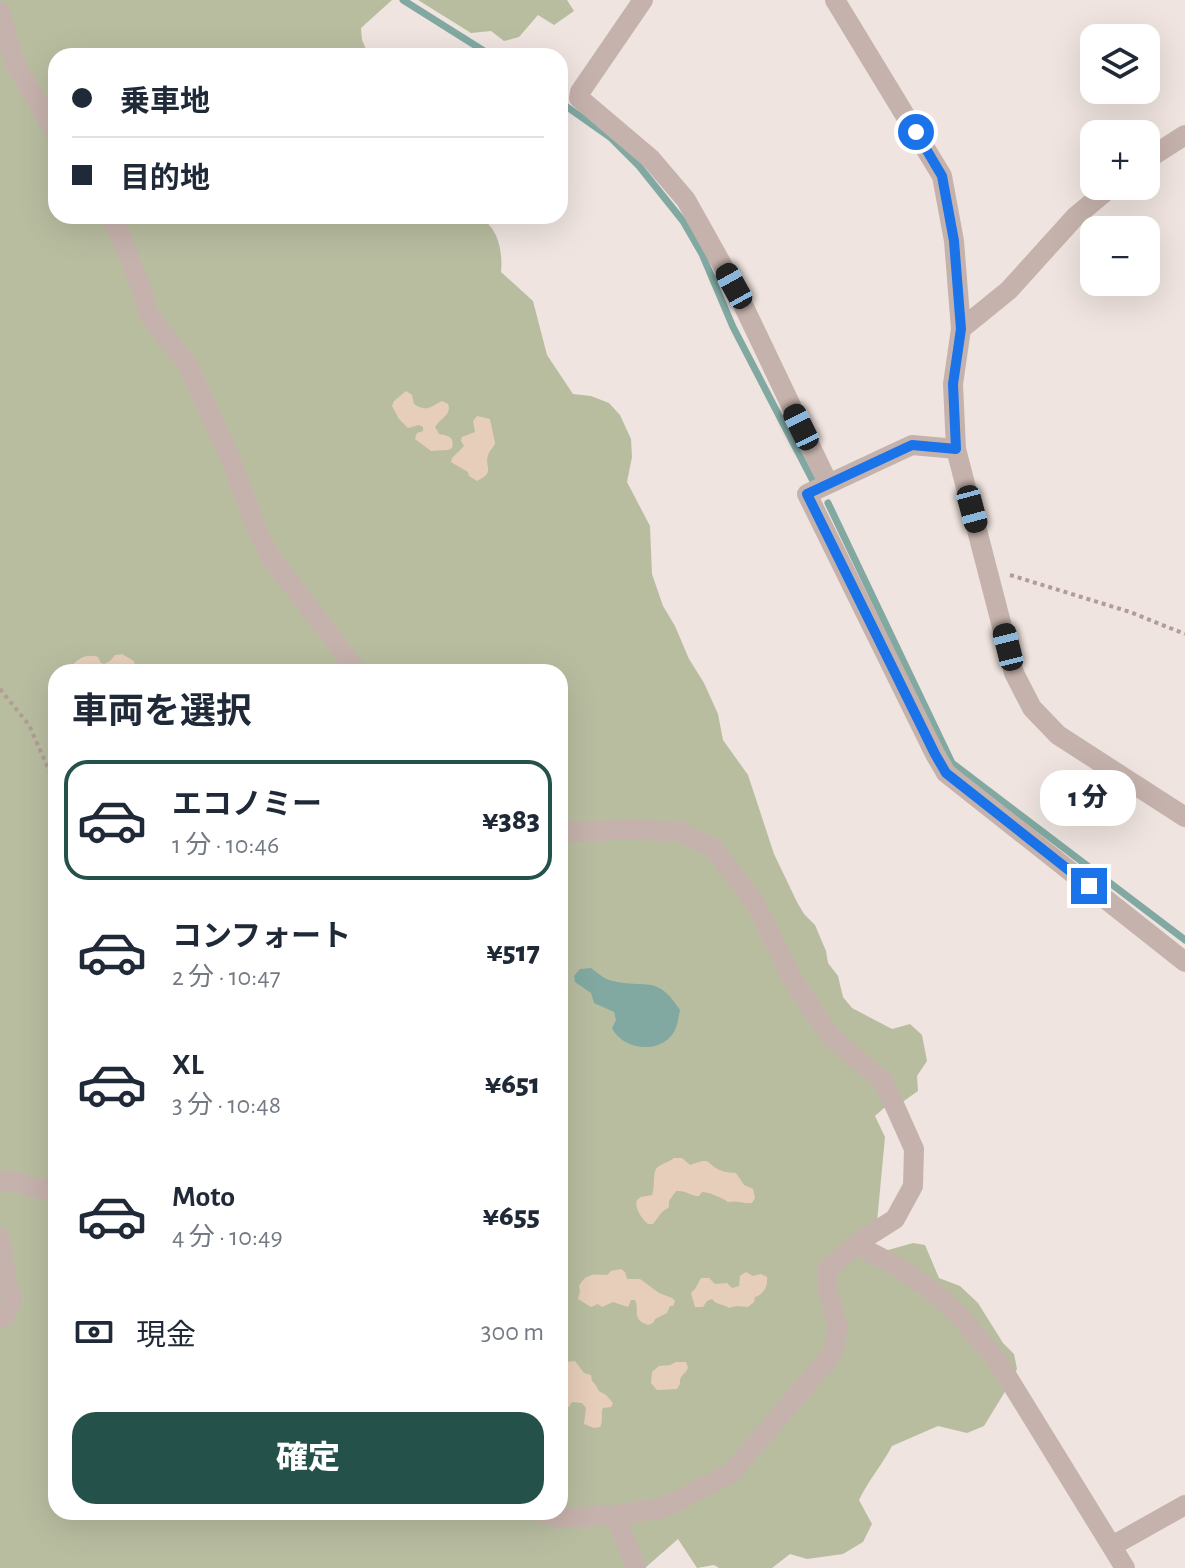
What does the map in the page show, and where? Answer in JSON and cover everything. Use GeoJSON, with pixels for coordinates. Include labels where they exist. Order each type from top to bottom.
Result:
{"type":"FeatureCollection","features":[{"type":"Feature","properties":{"kind":"street"},"geometry":{"type":"LineString","coordinates":[[643,0],[580,92],[579,98],[651,159],[686,200],[734,286],[828,483]]}},
{"type":"Feature","properties":{"kind":"street"},"geometry":{"type":"LineString","coordinates":[[835,0],[942,176],[954,241],[961,329],[953,384],[956,449],[1014,673],[1032,708],[1058,735],[1185,817]]}},
{"type":"Feature","properties":{"kind":"street"},"geometry":{"type":"LineString","coordinates":[[0,12],[15,64],[48,120]]}},
{"type":"Feature","properties":{"kind":"street"},"geometry":{"type":"LineString","coordinates":[[1160,151],[1185,135]]}},
{"type":"Feature","properties":{"kind":"street"},"geometry":{"type":"LineString","coordinates":[[961,329],[1009,290],[1075,217],[1095,200]]}},
{"type":"Feature","properties":{"kind":"street"},"geometry":{"type":"LineString","coordinates":[[114,224],[140,284],[150,317],[188,365],[271,558],[352,664]]}},
{"type":"Feature","properties":{"kind":"street"},"geometry":{"type":"LineString","coordinates":[[956,449],[912,445],[807,494],[946,773],[1185,962]]}},
{"type":"Feature","properties":{"kind":"street"},"geometry":{"type":"LineString","coordinates":[[568,831],[628,829],[680,832],[713,848],[755,903],[795,984],[831,1037],[884,1082],[914,1149],[913,1186],[895,1219],[828,1268],[828,1290],[838,1327],[833,1353],[731,1473],[663,1508],[568,1517]]}},
{"type":"Feature","properties":{"kind":"street"},"geometry":{"type":"LineString","coordinates":[[0,1182],[7,1180],[32,1188],[48,1188]]}},
{"type":"Feature","properties":{"kind":"street"},"geometry":{"type":"LineString","coordinates":[[0,1238],[12,1299],[6,1315],[0,1319]]}},
{"type":"Feature","properties":{"kind":"street"},"geometry":{"type":"LineString","coordinates":[[856,1245],[895,1265],[930,1289],[960,1316],[988,1349],[1125,1568]]}},
{"type":"Feature","properties":{"kind":"street"},"geometry":{"type":"LineString","coordinates":[[1112,1546],[1185,1505]]}},
{"type":"Feature","properties":{"kind":"street"},"geometry":{"type":"LineString","coordinates":[[615,1515],[636,1568]]}},
{"type":"Feature","properties":{"kind":"path"},"geometry":{"type":"LineString","coordinates":[[988,569],[1130,612],[1185,634]]}},
{"type":"Feature","properties":{"kind":"path"},"geometry":{"type":"LineString","coordinates":[[0,689],[29,725],[48,768]]}},
{"type":"Feature","properties":{"kind":"green space"},"geometry":{"type":"Polygon","coordinates":[[[0,0],[392,0],[361,28],[366,48],[48,48],[48,224],[488,224],[500,247],[501,272],[533,301],[547,355],[573,394],[591,396],[609,403],[620,415],[631,439],[632,457],[627,482],[650,526],[652,574],[663,606],[718,714],[723,740],[748,775],[774,854],[797,902],[815,925],[828,963],[838,976],[843,997],[852,1008],[892,1029],[910,1024],[922,1035],[927,1061],[917,1076],[918,1091],[894,1108],[884,1108],[875,1116],[885,1137],[874,1254],[913,1243],[925,1245],[939,1278],[960,1286],[978,1303],[1003,1343],[1014,1354],[1017,1369],[984,1426],[967,1433],[938,1426],[892,1446],[859,1500],[872,1524],[863,1542],[843,1554],[807,1559],[790,1554],[772,1568],[719,1568],[714,1565],[697,1568],[678,1539],[645,1568],[0,1568],[0,0]]]}},
{"type":"Feature","properties":{"kind":"green space"},"geometry":{"type":"Polygon","coordinates":[[[418,0],[567,0],[574,11],[554,25],[538,15],[519,37],[504,41],[491,31],[471,33],[418,0]]]}},
{"type":"Feature","properties":{"kind":"sand"},"geometry":{"type":"Polygon","coordinates":[[[406,391],[412,395],[414,404],[422,408],[442,401],[448,404],[447,414],[435,427],[439,434],[452,439],[452,448],[431,451],[415,439],[423,427],[408,428],[392,406],[406,391]]]}},
{"type":"Feature","properties":{"kind":"sand"},"geometry":{"type":"Polygon","coordinates":[[[477,416],[490,419],[495,443],[487,459],[488,472],[477,481],[451,462],[464,446],[462,437],[475,432],[473,421],[477,416]]]}},
{"type":"Feature","properties":{"kind":"sand"},"geometry":{"type":"Polygon","coordinates":[[[122,654],[134,664],[104,664],[115,655],[122,654]]]}},
{"type":"Feature","properties":{"kind":"sand"},"geometry":{"type":"Polygon","coordinates":[[[91,656],[98,657],[104,664],[74,664],[91,656]]]}},
{"type":"Feature","properties":{"kind":"sand"},"geometry":{"type":"Polygon","coordinates":[[[674,1158],[682,1158],[690,1165],[706,1161],[723,1171],[736,1173],[744,1185],[753,1189],[755,1198],[752,1203],[728,1202],[705,1192],[699,1196],[676,1191],[669,1201],[669,1207],[653,1224],[648,1224],[638,1210],[637,1200],[652,1195],[656,1169],[674,1158]]]}},
{"type":"Feature","properties":{"kind":"sand"},"geometry":{"type":"Polygon","coordinates":[[[621,1269],[627,1279],[640,1279],[672,1298],[675,1301],[673,1306],[648,1325],[638,1317],[635,1300],[631,1300],[628,1307],[613,1302],[602,1307],[598,1304],[591,1307],[578,1299],[579,1286],[588,1277],[607,1275],[621,1269]]]}},
{"type":"Feature","properties":{"kind":"sand"},"geometry":{"type":"Polygon","coordinates":[[[746,1272],[767,1277],[765,1289],[748,1307],[729,1308],[712,1299],[703,1307],[695,1307],[691,1293],[701,1278],[709,1278],[715,1284],[727,1283],[732,1288],[739,1286],[740,1276],[746,1272]]]}},
{"type":"Feature","properties":{"kind":"sand"},"geometry":{"type":"Polygon","coordinates":[[[575,1361],[584,1373],[591,1375],[599,1391],[613,1403],[611,1407],[603,1408],[600,1427],[594,1428],[584,1424],[586,1408],[582,1403],[572,1402],[569,1407],[568,1362],[575,1361]]]}},
{"type":"Feature","properties":{"kind":"sand"},"geometry":{"type":"Polygon","coordinates":[[[686,1362],[688,1368],[677,1389],[657,1390],[651,1383],[652,1372],[659,1366],[686,1362]]]}},
{"type":"Feature","properties":{"kind":"water"},"geometry":{"type":"Polygon","coordinates":[[[591,968],[610,980],[651,985],[665,991],[680,1010],[671,1036],[661,1044],[645,1047],[629,1044],[616,1035],[612,1028],[616,1020],[614,1012],[594,1003],[591,993],[575,982],[574,976],[580,969],[591,968]]]}},
{"type":"Feature","properties":{"kind":"waterway"},"geometry":{"type":"LineString","coordinates":[[403,0],[479,48]]}},
{"type":"Feature","properties":{"kind":"waterway"},"geometry":{"type":"LineString","coordinates":[[568,108],[611,138],[639,166],[683,221],[702,254],[733,327],[814,483]]}},
{"type":"Feature","properties":{"kind":"waterway"},"geometry":{"type":"LineString","coordinates":[[828,503],[952,763],[1185,940]]}},
{"type":"Feature","properties":{"kind":"route"},"geometry":{"type":"LineString","coordinates":[[916,132],[942,176],[954,241],[961,329],[953,384],[956,449],[912,445],[807,494],[946,773],[1089,886]]}}]}
